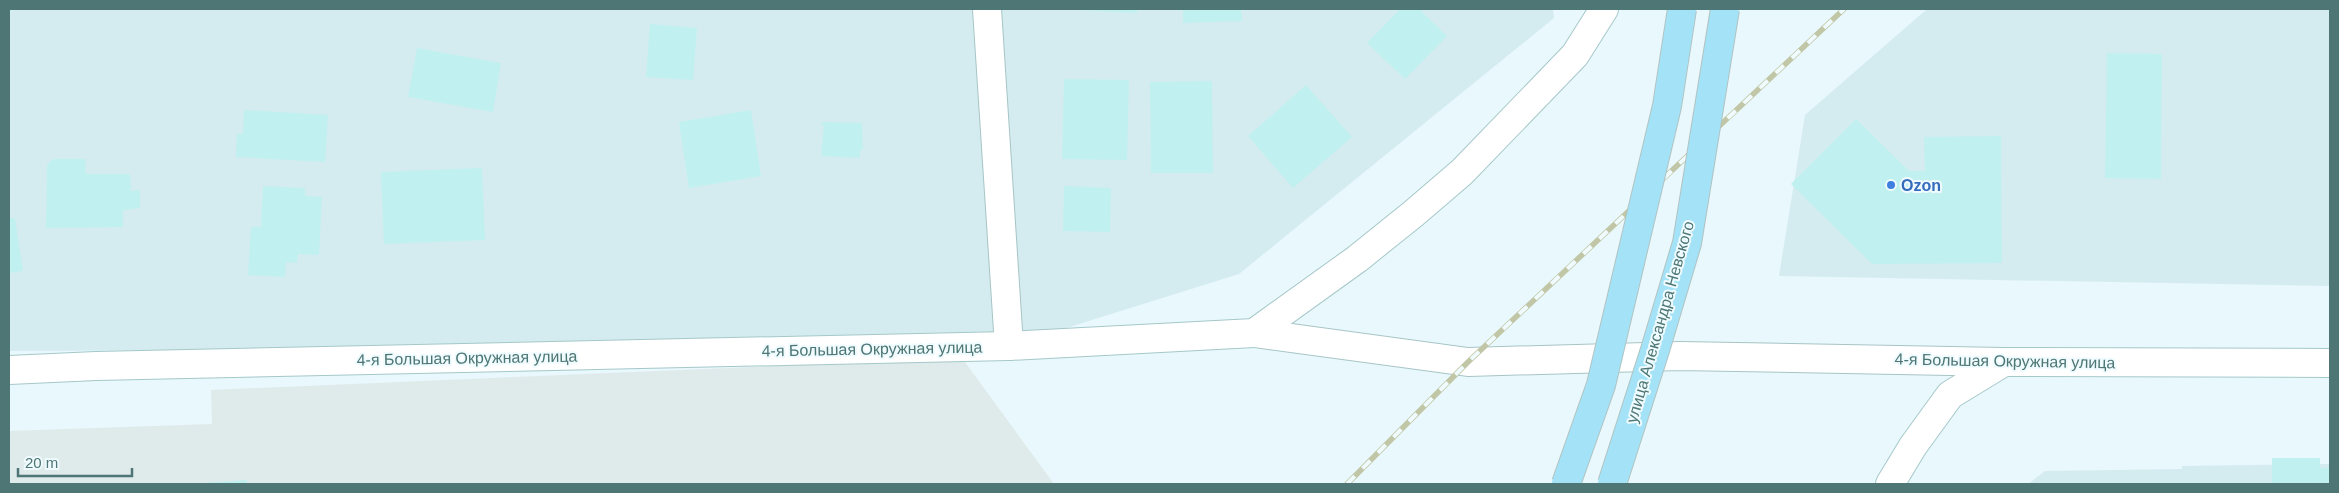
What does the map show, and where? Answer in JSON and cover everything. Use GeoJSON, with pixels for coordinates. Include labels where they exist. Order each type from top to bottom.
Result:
{"type":"FeatureCollection","features":[{"type":"Feature","properties":{"kind":"main road"},"geometry":{"type":"LineString","coordinates":[[1566,484],[1602,385],[1667,106],[1682,9]]}},
{"type":"Feature","properties":{"kind":"main road","name":"улица Александра Невского"},"geometry":{"type":"LineString","coordinates":[[1612,484],[1655,350],[1686,242],[1725,9]]}},
{"type":"Feature","properties":{"kind":"street"},"geometry":{"type":"LineString","coordinates":[[987,9],[1009,346]]}},
{"type":"Feature","properties":{"kind":"street"},"geometry":{"type":"LineString","coordinates":[[1254,333],[1364,253],[1462,172],[1576,55],[1605,9]]}},
{"type":"Feature","properties":{"kind":"street","name":"4-я Большая Окружная улица"},"geometry":{"type":"LineString","coordinates":[[9,370],[116,365],[1009,346],[1254,333],[1468,362],[1680,356],[2004,362],[2330,363]]}},
{"type":"Feature","properties":{"kind":"street"},"geometry":{"type":"LineString","coordinates":[[1890,484],[1913,446],[1950,395],[2004,362]]}},
{"type":"Feature","properties":{"kind":"shaded area"},"geometry":{"type":"Polygon","coordinates":[[[9,9],[1553,9],[1554,18],[1239,274],[1009,346],[9,351],[9,9]]]}},
{"type":"Feature","properties":{"kind":"shaded area"},"geometry":{"type":"Polygon","coordinates":[[[1927,9],[2330,9],[2330,286],[1779,276],[1805,115],[1927,9]]]}},
{"type":"Feature","properties":{"kind":"shaded area"},"geometry":{"type":"Polygon","coordinates":[[[962,358],[1054,484],[9,484],[9,431],[212,424],[211,390],[962,358]]]}},
{"type":"Feature","properties":{"kind":"shaded area"},"geometry":{"type":"Polygon","coordinates":[[[2330,464],[2330,484],[2028,484],[2045,471],[2182,469],[2182,466],[2330,464]]]}},
{"type":"Feature","properties":{"kind":"building"},"geometry":{"type":"Polygon","coordinates":[[[1062,9],[1137,9],[1137,13],[1062,9]]]}},
{"type":"Feature","properties":{"kind":"building"},"geometry":{"type":"Polygon","coordinates":[[[1183,9],[1241,9],[1242,21],[1183,23],[1183,9]]]}},
{"type":"Feature","properties":{"kind":"building"},"geometry":{"type":"Polygon","coordinates":[[[1400,9],[1419,9],[1447,36],[1405,79],[1367,43],[1400,9]]]}},
{"type":"Feature","properties":{"kind":"building"},"geometry":{"type":"Polygon","coordinates":[[[650,24],[697,28],[693,80],[646,77],[650,24]]]}},
{"type":"Feature","properties":{"kind":"building"},"geometry":{"type":"Polygon","coordinates":[[[417,48],[501,63],[493,112],[408,97],[417,48]]]}},
{"type":"Feature","properties":{"kind":"building"},"geometry":{"type":"Polygon","coordinates":[[[2107,53],[2162,54],[2161,179],[2105,178],[2107,53]]]}},
{"type":"Feature","properties":{"kind":"building"},"geometry":{"type":"Polygon","coordinates":[[[1064,79],[1129,80],[1127,160],[1062,159],[1064,79]]]}},
{"type":"Feature","properties":{"kind":"building"},"geometry":{"type":"Polygon","coordinates":[[[1212,81],[1213,173],[1151,173],[1150,82],[1212,81]]]}},
{"type":"Feature","properties":{"kind":"building"},"geometry":{"type":"Polygon","coordinates":[[[1306,85],[1352,137],[1293,188],[1248,136],[1306,85]]]}},
{"type":"Feature","properties":{"kind":"building"},"geometry":{"type":"Polygon","coordinates":[[[244,110],[328,115],[325,162],[236,157],[237,134],[243,134],[244,110]]]}},
{"type":"Feature","properties":{"kind":"building"},"geometry":{"type":"Polygon","coordinates":[[[751,110],[761,176],[689,188],[679,122],[751,110]]]}},
{"type":"Feature","properties":{"kind":"building"},"geometry":{"type":"Polygon","coordinates":[[[1856,119],[1909,171],[1925,171],[1924,137],[2001,136],[2002,263],[1872,264],[1791,184],[1856,119]]]}},
{"type":"Feature","properties":{"kind":"building"},"geometry":{"type":"Polygon","coordinates":[[[822,122],[862,123],[863,149],[860,150],[860,158],[821,156],[824,125],[821,125],[822,122]]]}},
{"type":"Feature","properties":{"kind":"building"},"geometry":{"type":"Polygon","coordinates":[[[53,159],[85,159],[86,174],[130,174],[131,191],[140,190],[140,208],[123,210],[123,227],[46,228],[47,165],[53,159]]]}},
{"type":"Feature","properties":{"kind":"building"},"geometry":{"type":"Polygon","coordinates":[[[482,168],[485,240],[384,244],[381,172],[482,168]]]}},
{"type":"Feature","properties":{"kind":"building"},"geometry":{"type":"Polygon","coordinates":[[[263,186],[305,188],[305,196],[322,197],[319,255],[298,254],[297,263],[286,262],[285,277],[248,275],[251,227],[261,227],[263,186]]]}},
{"type":"Feature","properties":{"kind":"building"},"geometry":{"type":"Polygon","coordinates":[[[1064,186],[1111,188],[1110,232],[1063,231],[1064,186]]]}},
{"type":"Feature","properties":{"kind":"building"},"geometry":{"type":"Polygon","coordinates":[[[9,218],[15,218],[23,271],[9,273],[9,218]]]}},
{"type":"Feature","properties":{"kind":"building"},"geometry":{"type":"Polygon","coordinates":[[[2272,458],[2320,458],[2320,468],[2330,468],[2330,484],[2272,484],[2272,458]]]}},
{"type":"Feature","properties":{"kind":"building"},"geometry":{"type":"Polygon","coordinates":[[[247,480],[247,484],[203,484],[203,483],[247,480]]]}},
{"type":"Feature","properties":{"kind":"railway"},"geometry":{"type":"LineString","coordinates":[[1347,484],[1468,362],[1844,9]]}},
{"type":"Feature","properties":{"kind":"place","name":"Ozon"},"geometry":{"type":"Point","coordinates":[1891,185]}}]}
